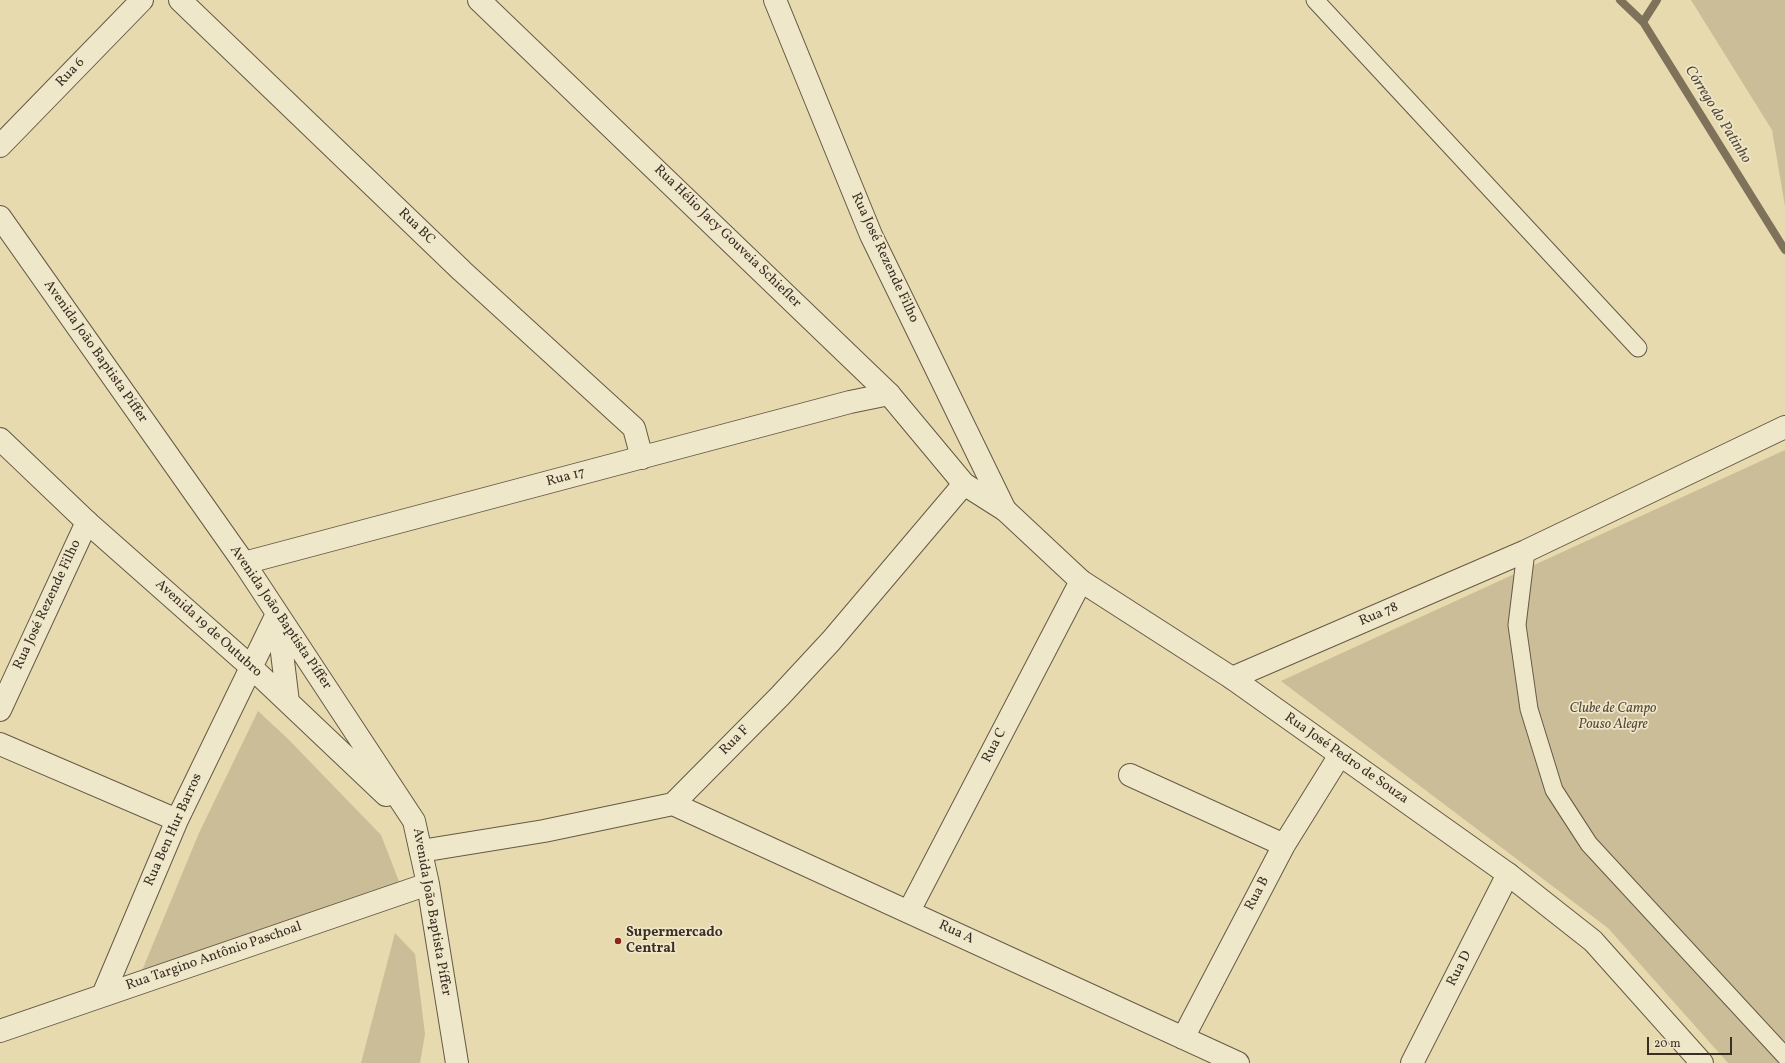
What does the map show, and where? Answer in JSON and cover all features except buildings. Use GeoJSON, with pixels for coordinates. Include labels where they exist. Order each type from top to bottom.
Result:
{"type":"FeatureCollection","features":[{"type":"Feature","properties":{"kind":"street","name":"Rua 6"},"geometry":{"type":"LineString","coordinates":[[0,146],[142,0]]}},
{"type":"Feature","properties":{"kind":"street","name":"Rua BC"},"geometry":{"type":"LineString","coordinates":[[180,0],[462,271],[634,428],[642,458]]}},
{"type":"Feature","properties":{"kind":"street","name":"Rua Hélio Jacy Gouveia Schiefler"},"geometry":{"type":"LineString","coordinates":[[479,0],[889,394],[964,484]]}},
{"type":"Feature","properties":{"kind":"street","name":"Rua José Rezende Filho"},"geometry":{"type":"LineString","coordinates":[[775,0],[871,235],[1005,510]]}},
{"type":"Feature","properties":{"kind":"street","name":"Avenida João Baptista Píffer"},"geometry":{"type":"LineString","coordinates":[[0,217],[244,563],[414,821],[428,884],[457,1063]]}},
{"type":"Feature","properties":{"kind":"street","name":"Rua 17"},"geometry":{"type":"LineString","coordinates":[[244,563],[842,404],[889,394]]}},
{"type":"Feature","properties":{"kind":"street","name":"Rua 78"},"geometry":{"type":"LineString","coordinates":[[1232,678],[1526,551],[1785,427]]}},
{"type":"Feature","properties":{"kind":"street","name":"Avenida 19 de Outubro"},"geometry":{"type":"LineString","coordinates":[[0,439],[87,522],[251,667],[414,821]]}},
{"type":"Feature","properties":{"kind":"street","name":"Rua José Pedro de Souza"},"geometry":{"type":"LineString","coordinates":[[964,484],[1005,510],[1080,581],[1232,678],[1508,874],[1593,940],[1702,1063]]}},
{"type":"Feature","properties":{"kind":"street","name":"Rua F"},"geometry":{"type":"LineString","coordinates":[[673,804],[780,696],[831,641],[964,484]]}},
{"type":"Feature","properties":{"kind":"street","name":"Rua José Rezende Filho"},"geometry":{"type":"LineString","coordinates":[[0,710],[87,522]]}},
{"type":"Feature","properties":{"kind":"street","name":"Rua C"},"geometry":{"type":"LineString","coordinates":[[909,911],[1080,581]]}},
{"type":"Feature","properties":{"kind":"street"},"geometry":{"type":"LineString","coordinates":[[277,614],[288,702]]}},
{"type":"Feature","properties":{"kind":"street","name":"Rua Ben Hur Barros"},"geometry":{"type":"LineString","coordinates":[[103,995],[176,820],[277,614]]}},
{"type":"Feature","properties":{"kind":"street"},"geometry":{"type":"LineString","coordinates":[[0,744],[176,820]]}},
{"type":"Feature","properties":{"kind":"street","name":"Rua B"},"geometry":{"type":"LineString","coordinates":[[1183,1038],[1284,845],[1340,755]]}},
{"type":"Feature","properties":{"kind":"street"},"geometry":{"type":"LineString","coordinates":[[1130,775],[1284,845]]}},
{"type":"Feature","properties":{"kind":"street"},"geometry":{"type":"LineString","coordinates":[[421,851],[544,830],[673,804]]}},
{"type":"Feature","properties":{"kind":"street","name":"Rua A"},"geometry":{"type":"LineString","coordinates":[[673,804],[1238,1063]]}},
{"type":"Feature","properties":{"kind":"street","name":"Rua D"},"geometry":{"type":"LineString","coordinates":[[1412,1063],[1508,874]]}},
{"type":"Feature","properties":{"kind":"street","name":"Rua Targino Antônio Paschoal"},"geometry":{"type":"LineString","coordinates":[[0,1031],[428,884]]}},
{"type":"Feature","properties":{"kind":"lane"},"geometry":{"type":"LineString","coordinates":[[1315,0],[1638,348]]}},
{"type":"Feature","properties":{"kind":"lane"},"geometry":{"type":"LineString","coordinates":[[1526,551],[1517,625],[1529,709],[1554,790],[1589,844],[1785,1056]]}},
{"type":"Feature","properties":{"kind":"green space"},"geometry":{"type":"Polygon","coordinates":[[[1691,0],[1785,0],[1785,206],[1772,130],[1691,0]]]}},
{"type":"Feature","properties":{"kind":"green space","name":"Clube de Campo Pouso Alegre"},"geometry":{"type":"Polygon","coordinates":[[[1785,450],[1785,1063],[1728,1063],[1608,928],[1281,681],[1785,450]]]}},
{"type":"Feature","properties":{"kind":"green space"},"geometry":{"type":"Polygon","coordinates":[[[258,711],[288,739],[381,835],[400,884],[141,973],[199,833],[258,711]]]}},
{"type":"Feature","properties":{"kind":"green space"},"geometry":{"type":"Polygon","coordinates":[[[395,933],[415,954],[425,1034],[420,1063],[361,1063],[395,933]]]}},
{"type":"Feature","properties":{"kind":"waterway","name":"Córrego do Patinho"},"geometry":{"type":"LineString","coordinates":[[1620,0],[1643,22],[1785,250]]}},
{"type":"Feature","properties":{"kind":"waterway"},"geometry":{"type":"LineString","coordinates":[[1643,22],[1657,0]]}},
{"type":"Feature","properties":{"kind":"place","name":"Supermercado Central"},"geometry":{"type":"Point","coordinates":[618,941]}}]}
